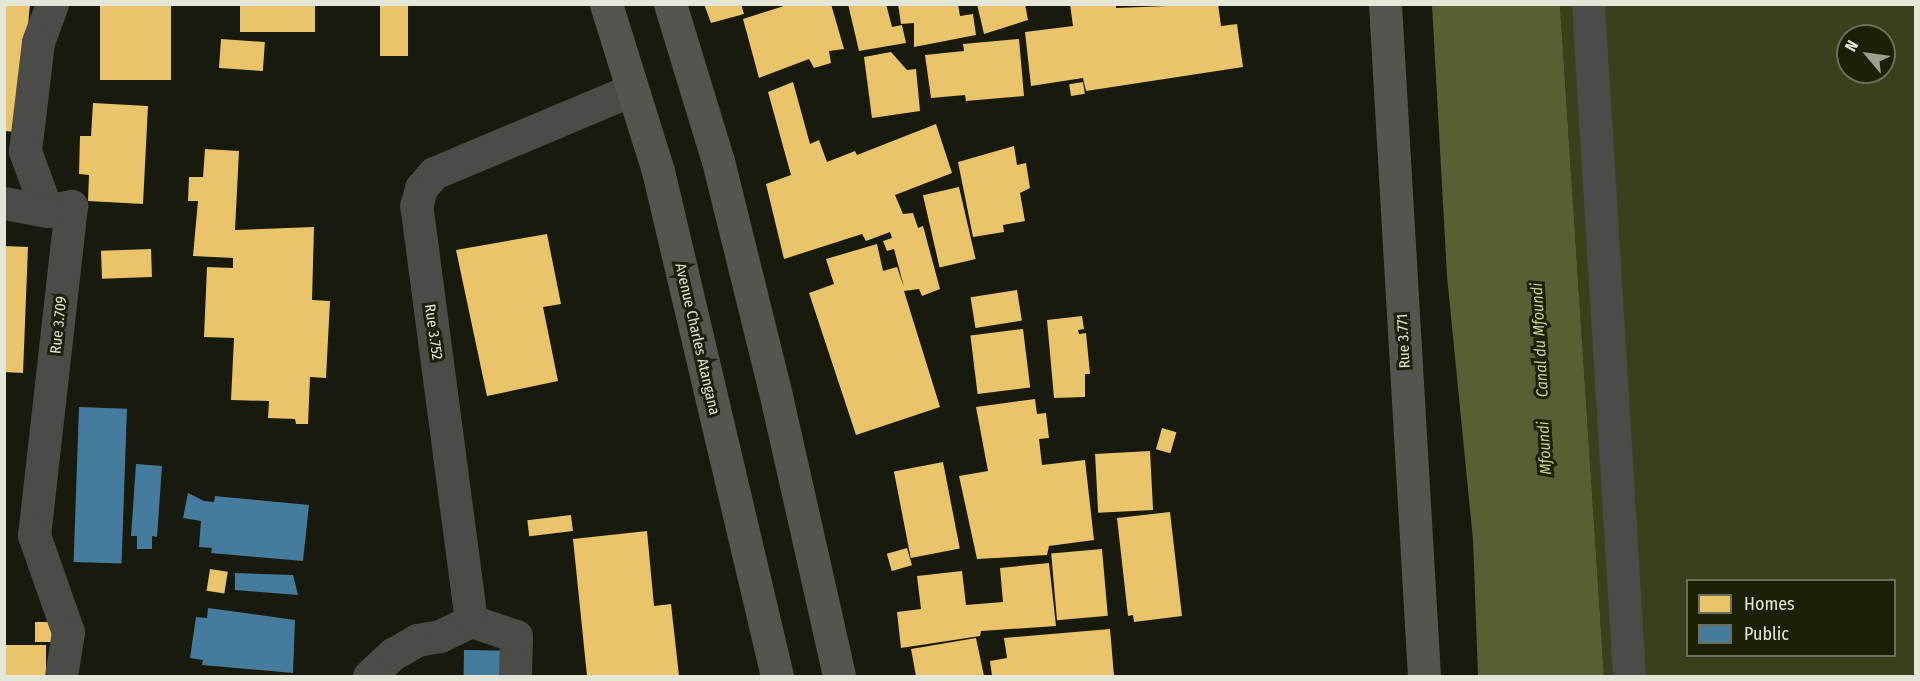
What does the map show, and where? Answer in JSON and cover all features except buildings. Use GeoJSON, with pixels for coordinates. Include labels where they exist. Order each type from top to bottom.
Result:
{"type":"FeatureCollection","features":[{"type":"Feature","properties":{"kind":"main road","name":"Avenue Charles Atangana"},"geometry":{"type":"LineString","coordinates":[[606,4],[658,171],[777,676]]}},
{"type":"Feature","properties":{"kind":"main road"},"geometry":{"type":"LineString","coordinates":[[670,4],[726,195],[838,676]]}},
{"type":"Feature","properties":{"kind":"main road","name":"Rue 3.771"},"geometry":{"type":"LineString","coordinates":[[1385,4],[1424,676]]}},
{"type":"Feature","properties":{"kind":"street"},"geometry":{"type":"LineString","coordinates":[[47,211],[25,151],[38,42],[52,4]]}},
{"type":"Feature","properties":{"kind":"street"},"geometry":{"type":"LineString","coordinates":[[1588,4],[1629,676]]}},
{"type":"Feature","properties":{"kind":"street","name":"Rue 3.752"},"geometry":{"type":"LineString","coordinates":[[471,621],[416,206],[421,188],[434,173],[631,90]]}},
{"type":"Feature","properties":{"kind":"street"},"geometry":{"type":"LineString","coordinates":[[4,203],[47,211]]}},
{"type":"Feature","properties":{"kind":"street","name":"Rue 3.709"},"geometry":{"type":"LineString","coordinates":[[47,211],[71,206],[34,535],[68,632],[61,676]]}},
{"type":"Feature","properties":{"kind":"street"},"geometry":{"type":"LineString","coordinates":[[369,676],[393,654],[417,640],[440,636],[471,621],[516,636],[515,676]]}},
{"type":"Feature","properties":{"kind":"shaded area"},"geometry":{"type":"Polygon","coordinates":[[[1560,5],[1915,5],[1915,676],[1604,676],[1560,5]]]}},
{"type":"Feature","properties":{"kind":"water"},"geometry":{"type":"Polygon","coordinates":[[[1432,5],[1560,5],[1604,676],[1478,676],[1473,540],[1447,276],[1432,5]]]}},
{"type":"Feature","properties":{"kind":"water label","name":"Canal du Mfoundi"},"geometry":{"type":"Point","coordinates":[1540,340]}},
{"type":"Feature","properties":{"kind":"water label","name":"Mfoundi"},"geometry":{"type":"Point","coordinates":[1545,448]}}]}
